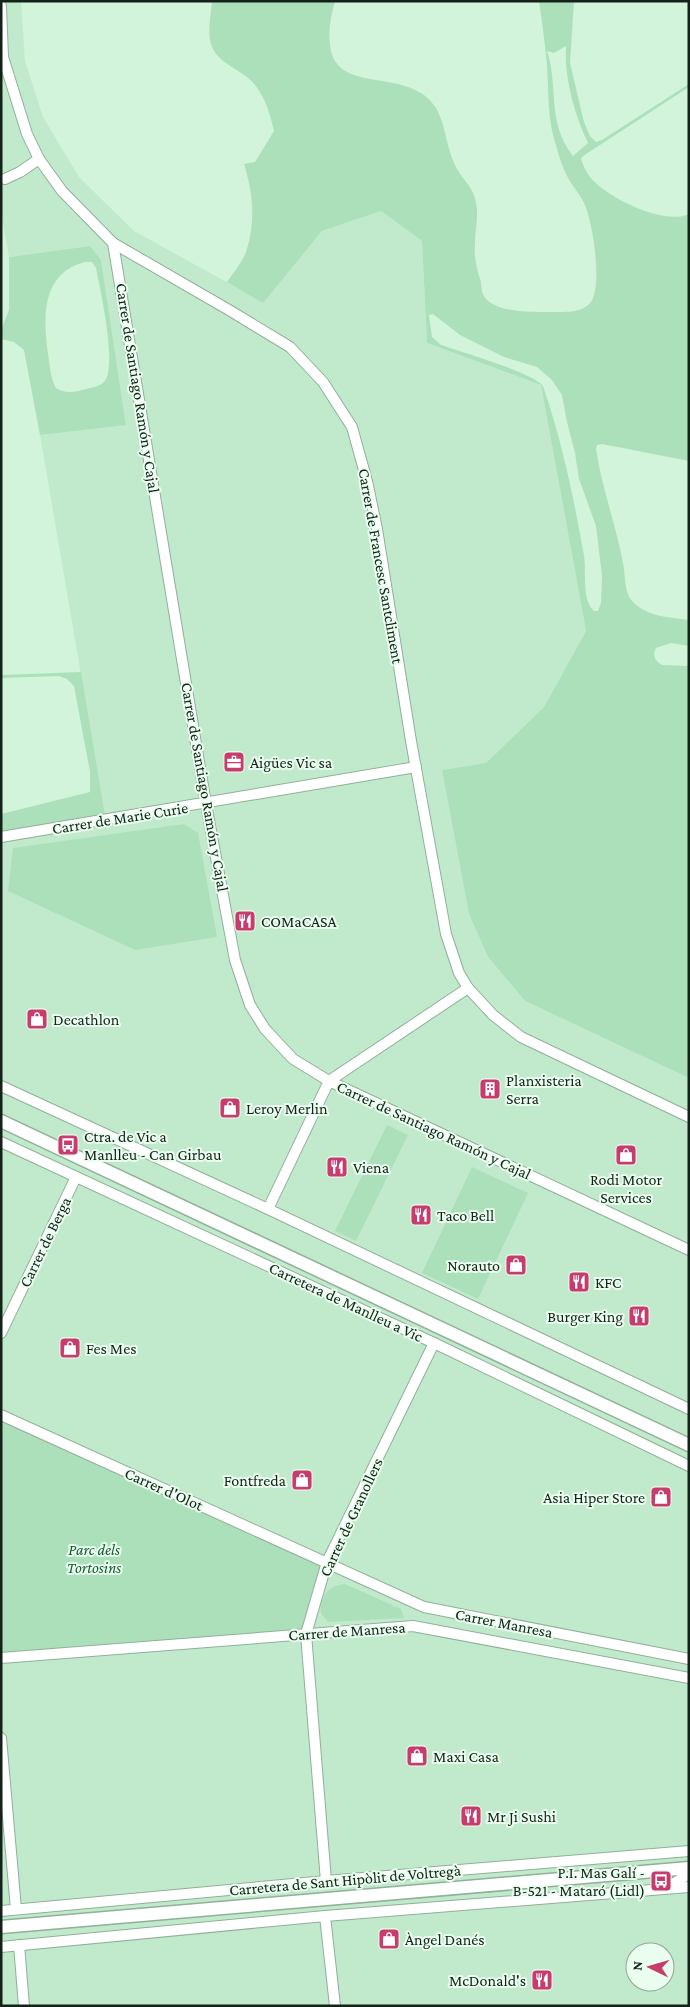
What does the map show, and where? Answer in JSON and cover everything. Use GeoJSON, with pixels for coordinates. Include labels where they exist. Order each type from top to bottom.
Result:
{"type":"FeatureCollection","features":[{"type":"Feature","properties":{"kind":"street","name":"Carrer de Francesc Santcliment"},"geometry":{"type":"LineString","coordinates":[[1,6],[3,57],[27,134],[39,159],[62,191],[113,243],[229,310],[290,348],[323,382],[352,427],[367,481],[377,529],[416,767],[446,934],[459,973],[468,988],[493,1015],[521,1037],[689,1117]]}},
{"type":"Feature","properties":{"kind":"street"},"geometry":{"type":"LineString","coordinates":[[5,179],[20,172],[39,159]]}},
{"type":"Feature","properties":{"kind":"street","name":"Carrer de Santiago Ramón y Cajal"},"geometry":{"type":"LineString","coordinates":[[113,243],[206,804],[235,960],[250,1005],[265,1029],[293,1059],[329,1081],[689,1250]]}},
{"type":"Feature","properties":{"kind":"street","name":"Carrer de Marie Curie"},"geometry":{"type":"LineString","coordinates":[[1,837],[206,804],[416,767]]}},
{"type":"Feature","properties":{"kind":"street"},"geometry":{"type":"LineString","coordinates":[[268,1210],[329,1081],[468,988]]}},
{"type":"Feature","properties":{"kind":"street"},"geometry":{"type":"LineString","coordinates":[[1,1086],[689,1409]]}},
{"type":"Feature","properties":{"kind":"street","name":"Carretera de Manlleu a Vic"},"geometry":{"type":"LineString","coordinates":[[1,1121],[689,1445]]}},
{"type":"Feature","properties":{"kind":"street","name":"Carretera de Manlleu a Vic"},"geometry":{"type":"LineString","coordinates":[[1,1142],[434,1343],[689,1466]]}},
{"type":"Feature","properties":{"kind":"street","name":"Carrer de Berga"},"geometry":{"type":"LineString","coordinates":[[1,1333],[76,1178]]}},
{"type":"Feature","properties":{"kind":"street","name":"Carrer de Granollers"},"geometry":{"type":"LineString","coordinates":[[326,1881],[306,1634],[327,1562],[434,1343]]}},
{"type":"Feature","properties":{"kind":"street","name":"Carrer d'Olot"},"geometry":{"type":"LineString","coordinates":[[1,1415],[327,1562]]}},
{"type":"Feature","properties":{"kind":"street","name":"Carrer Manresa"},"geometry":{"type":"LineString","coordinates":[[327,1562],[424,1607],[689,1659]]}},
{"type":"Feature","properties":{"kind":"street","name":"Carrer de Manresa"},"geometry":{"type":"LineString","coordinates":[[1,1658],[413,1626],[689,1678]]}},
{"type":"Feature","properties":{"kind":"street"},"geometry":{"type":"LineString","coordinates":[[1,1738],[16,1909]]}},
{"type":"Feature","properties":{"kind":"street","name":"Carretera de Sant Hipòlit de Voltregà"},"geometry":{"type":"LineString","coordinates":[[1,1911],[326,1881],[689,1851]]}},
{"type":"Feature","properties":{"kind":"street","name":"Carretera de Sant Hipòlit de Voltregà"},"geometry":{"type":"LineString","coordinates":[[1,1927],[689,1868]]}},
{"type":"Feature","properties":{"kind":"street"},"geometry":{"type":"LineString","coordinates":[[666,1888],[689,1874]]}},
{"type":"Feature","properties":{"kind":"street"},"geometry":{"type":"LineString","coordinates":[[1,1946],[325,1916],[689,1887]]}},
{"type":"Feature","properties":{"kind":"street"},"geometry":{"type":"LineString","coordinates":[[325,1916],[335,2006]]}},
{"type":"Feature","properties":{"kind":"street"},"geometry":{"type":"LineString","coordinates":[[19,1945],[24,2006]]}},
{"type":"Feature","properties":{"kind":"shaded area"},"geometry":{"type":"Polygon","coordinates":[[[1,1],[21,1],[25,61],[43,117],[79,177],[134,231],[263,302],[322,231],[381,211],[422,241],[427,343],[541,385],[586,631],[544,707],[486,763],[442,770],[469,914],[488,957],[525,1001],[689,1078],[689,2006],[1,2006],[1,832],[105,815],[40,435],[126,424],[101,260],[90,246],[9,257],[1,213],[1,1]]]}},
{"type":"Feature","properties":{"kind":"green space"},"geometry":{"type":"Polygon","coordinates":[[[212,1],[335,1],[329,34],[335,61],[345,71],[359,76],[409,87],[424,95],[436,108],[440,115],[455,164],[475,198],[477,213],[475,257],[483,294],[488,301],[495,305],[515,310],[565,312],[576,311],[586,307],[593,298],[596,277],[595,250],[587,212],[583,200],[564,169],[553,135],[539,1],[574,1],[570,63],[584,122],[590,136],[596,142],[689,84],[689,87],[581,159],[590,177],[598,185],[622,201],[636,208],[665,216],[678,217],[689,214],[689,461],[602,444],[597,445],[596,449],[630,598],[638,606],[651,613],[689,620],[689,646],[671,643],[656,648],[654,655],[656,660],[662,665],[689,666],[689,1078],[525,1001],[488,957],[469,914],[442,770],[486,763],[544,707],[586,631],[541,385],[427,343],[422,241],[381,211],[322,231],[263,303],[227,282],[246,252],[251,230],[250,186],[244,164],[255,162],[274,131],[267,107],[255,85],[250,79],[224,62],[214,51],[209,34],[212,1]],[[566,46],[554,53],[547,51],[559,130],[573,156],[588,143],[578,120],[568,83],[566,46]],[[433,314],[429,315],[432,337],[441,345],[511,369],[543,386],[562,449],[572,492],[585,563],[587,599],[594,611],[598,611],[601,603],[602,576],[596,526],[579,479],[562,395],[552,380],[537,367],[504,357],[460,335],[433,314]]]}},
{"type":"Feature","properties":{"kind":"green space"},"geometry":{"type":"Polygon","coordinates":[[[90,246],[101,260],[126,425],[40,435],[24,350],[14,342],[1,339],[1,330],[9,310],[9,257],[90,246]],[[85,262],[71,268],[60,276],[53,286],[48,299],[45,326],[50,371],[56,388],[67,392],[98,386],[104,382],[108,374],[109,345],[107,327],[96,268],[92,262],[85,262]]]}},
{"type":"Feature","properties":{"kind":"green space"},"geometry":{"type":"Polygon","coordinates":[[[81,672],[105,815],[1,832],[1,814],[90,792],[90,772],[74,686],[67,679],[59,676],[1,678],[1,675],[81,672]]]}},
{"type":"Feature","properties":{"kind":"green space"},"geometry":{"type":"Polygon","coordinates":[[[184,824],[198,833],[217,937],[135,950],[8,891],[13,848],[184,824]]]}},
{"type":"Feature","properties":{"kind":"green space"},"geometry":{"type":"Polygon","coordinates":[[[387,1125],[408,1135],[356,1241],[335,1231],[387,1125]]]}},
{"type":"Feature","properties":{"kind":"green space"},"geometry":{"type":"Polygon","coordinates":[[[472,1167],[528,1193],[478,1299],[422,1273],[472,1167]]]}},
{"type":"Feature","properties":{"kind":"green space","name":"Parc dels Tortosins"},"geometry":{"type":"Polygon","coordinates":[[[1,1415],[327,1562],[306,1634],[1,1658],[1,1415]]]}},
{"type":"Feature","properties":{"kind":"green space"},"geometry":{"type":"Polygon","coordinates":[[[345,1584],[401,1609],[404,1618],[328,1622],[321,1613],[323,1597],[330,1589],[345,1584]]]}},
{"type":"Feature","properties":{"kind":"place","name":"Aigües Vic sa"},"geometry":{"type":"Point","coordinates":[234,762]}},
{"type":"Feature","properties":{"kind":"place","name":"COMaCASA"},"geometry":{"type":"Point","coordinates":[245,921]}},
{"type":"Feature","properties":{"kind":"place","name":"Decathlon"},"geometry":{"type":"Point","coordinates":[37,1019]}},
{"type":"Feature","properties":{"kind":"place","name":"Planxisteria Serra"},"geometry":{"type":"Point","coordinates":[490,1089]}},
{"type":"Feature","properties":{"kind":"place","name":"Leroy Merlin"},"geometry":{"type":"Point","coordinates":[230,1108]}},
{"type":"Feature","properties":{"kind":"place","name":"Ctra. de Vic a Manlleu - Can Girbau"},"geometry":{"type":"Point","coordinates":[68,1145]}},
{"type":"Feature","properties":{"kind":"place","name":"Rodi Motor Services"},"geometry":{"type":"Point","coordinates":[626,1155]}},
{"type":"Feature","properties":{"kind":"place","name":"Viena"},"geometry":{"type":"Point","coordinates":[337,1167]}},
{"type":"Feature","properties":{"kind":"place","name":"Taco Bell"},"geometry":{"type":"Point","coordinates":[421,1215]}},
{"type":"Feature","properties":{"kind":"place","name":"Norauto"},"geometry":{"type":"Point","coordinates":[516,1265]}},
{"type":"Feature","properties":{"kind":"place","name":"KFC"},"geometry":{"type":"Point","coordinates":[579,1282]}},
{"type":"Feature","properties":{"kind":"place","name":"Burger King"},"geometry":{"type":"Point","coordinates":[639,1316]}},
{"type":"Feature","properties":{"kind":"place","name":"Fes Mes"},"geometry":{"type":"Point","coordinates":[70,1348]}},
{"type":"Feature","properties":{"kind":"place","name":"Fontfreda"},"geometry":{"type":"Point","coordinates":[302,1480]}},
{"type":"Feature","properties":{"kind":"place","name":"Asia Hiper Store"},"geometry":{"type":"Point","coordinates":[661,1497]}},
{"type":"Feature","properties":{"kind":"place","name":"Maxi Casa"},"geometry":{"type":"Point","coordinates":[417,1756]}},
{"type":"Feature","properties":{"kind":"place","name":"Mr Ji Sushi"},"geometry":{"type":"Point","coordinates":[471,1816]}},
{"type":"Feature","properties":{"kind":"place","name":"P.I. Mas Galí - B-521 - Mataró (Lidl)"},"geometry":{"type":"Point","coordinates":[661,1881]}},
{"type":"Feature","properties":{"kind":"place","name":"Àngel Danés"},"geometry":{"type":"Point","coordinates":[389,1939]}},
{"type":"Feature","properties":{"kind":"place","name":"McDonald's"},"geometry":{"type":"Point","coordinates":[542,1980]}}]}
